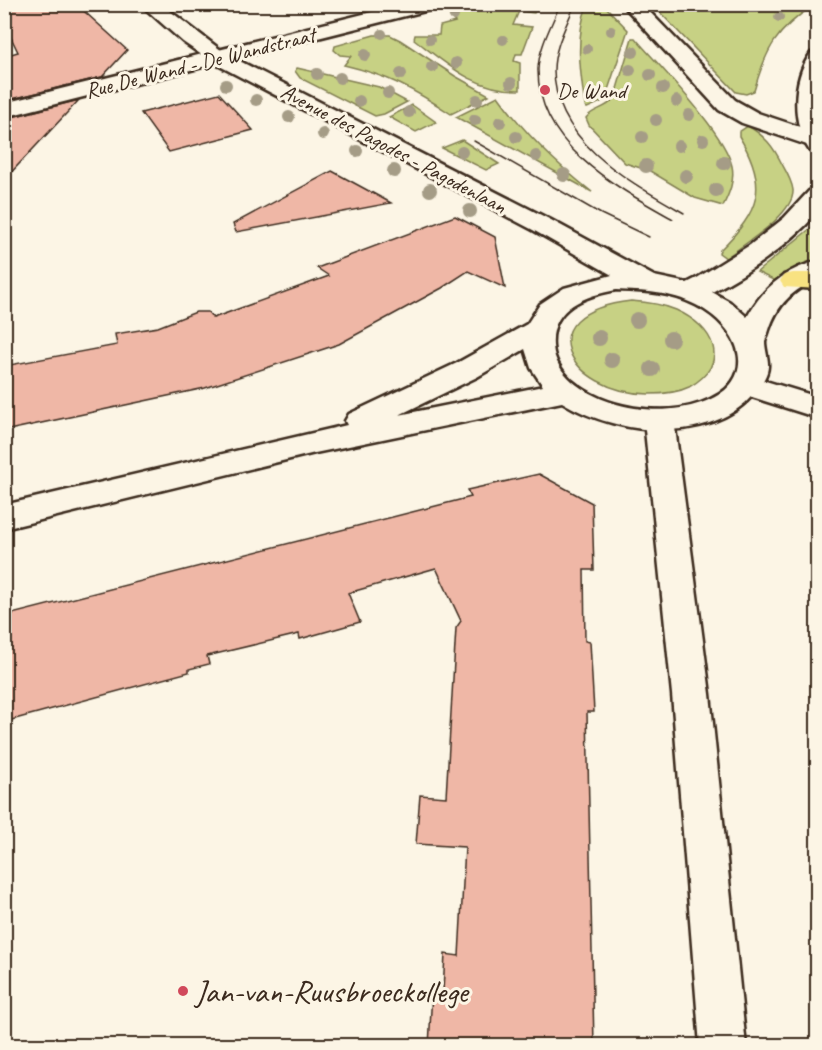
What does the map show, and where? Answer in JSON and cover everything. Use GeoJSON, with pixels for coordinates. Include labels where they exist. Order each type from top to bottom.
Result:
{"type":"FeatureCollection","features":[{"type":"Feature","properties":{"kind":"street","name":"Avenue des Pagodes - Pagodenlaan"},"geometry":{"type":"LineString","coordinates":[[149,4],[190,38],[219,58],[552,230],[645,282]]}},
{"type":"Feature","properties":{"kind":"street","name":"Rue De Wand - De Wandstraat"},"geometry":{"type":"LineString","coordinates":[[4,110],[430,4]]}},
{"type":"Feature","properties":{"kind":"street"},"geometry":{"type":"LineString","coordinates":[[631,4],[727,105],[750,118],[816,143]]}},
{"type":"Feature","properties":{"kind":"street"},"geometry":{"type":"LineString","coordinates":[[816,143],[806,107],[808,78],[818,57]]}},
{"type":"Feature","properties":{"kind":"street"},"geometry":{"type":"LineString","coordinates":[[691,292],[717,279],[757,251],[791,224],[818,196]]}},
{"type":"Feature","properties":{"kind":"street"},"geometry":{"type":"LineString","coordinates":[[751,342],[766,303],[805,281],[818,269]]}},
{"type":"Feature","properties":{"kind":"street"},"geometry":{"type":"LineString","coordinates":[[616,282],[645,282],[691,292],[717,305],[738,323],[751,342],[755,359],[752,374],[741,393],[719,408],[692,417],[659,420],[625,416],[594,406],[567,392],[546,369],[537,342],[538,330],[544,316],[556,303],[573,293],[592,286],[616,282]]}},
{"type":"Feature","properties":{"kind":"street"},"geometry":{"type":"LineString","coordinates":[[315,442],[468,370],[538,330]]}},
{"type":"Feature","properties":{"kind":"street"},"geometry":{"type":"LineString","coordinates":[[746,385],[818,408]]}},
{"type":"Feature","properties":{"kind":"street"},"geometry":{"type":"LineString","coordinates":[[4,517],[315,442],[567,392]]}},
{"type":"Feature","properties":{"kind":"street"},"geometry":{"type":"LineString","coordinates":[[659,420],[692,706],[723,1046]]}},
{"type":"Feature","properties":{"kind":"green space"},"geometry":{"type":"Polygon","coordinates":[[[497,4],[538,5],[534,13],[519,11],[513,25],[532,27],[522,54],[516,54],[514,61],[520,63],[520,90],[489,86],[463,75],[414,39],[415,35],[439,35],[440,26],[455,22],[450,17],[497,4]]]}},
{"type":"Feature","properties":{"kind":"green space"},"geometry":{"type":"Polygon","coordinates":[[[587,5],[604,5],[628,30],[607,93],[601,102],[587,108],[580,68],[580,43],[587,5]]]}},
{"type":"Feature","properties":{"kind":"green space"},"geometry":{"type":"Polygon","coordinates":[[[653,5],[814,5],[781,32],[768,52],[754,91],[746,94],[736,92],[653,5]]]}},
{"type":"Feature","properties":{"kind":"green space"},"geometry":{"type":"Polygon","coordinates":[[[374,35],[390,35],[400,40],[489,95],[451,114],[400,84],[344,65],[351,56],[340,55],[334,50],[335,46],[374,35]]]}},
{"type":"Feature","properties":{"kind":"green space"},"geometry":{"type":"Polygon","coordinates":[[[632,38],[635,38],[690,100],[727,152],[733,176],[723,206],[695,198],[650,171],[625,163],[589,125],[586,118],[614,99],[632,38]]]}},
{"type":"Feature","properties":{"kind":"green space"},"geometry":{"type":"Polygon","coordinates":[[[297,68],[379,87],[407,102],[375,116],[300,78],[295,71],[297,68]]]}},
{"type":"Feature","properties":{"kind":"green space"},"geometry":{"type":"Polygon","coordinates":[[[498,96],[541,147],[592,192],[456,117],[498,96]]]}},
{"type":"Feature","properties":{"kind":"green space"},"geometry":{"type":"Polygon","coordinates":[[[412,105],[436,122],[416,132],[389,117],[412,105]]]}},
{"type":"Feature","properties":{"kind":"green space"},"geometry":{"type":"Polygon","coordinates":[[[748,126],[772,147],[789,176],[793,190],[786,209],[756,237],[726,258],[719,253],[720,250],[744,223],[752,210],[756,197],[757,184],[754,169],[739,136],[739,132],[748,126]]]}},
{"type":"Feature","properties":{"kind":"green space"},"geometry":{"type":"Polygon","coordinates":[[[462,140],[499,164],[486,170],[442,148],[462,140]]]}},
{"type":"Feature","properties":{"kind":"green space"},"geometry":{"type":"Polygon","coordinates":[[[817,223],[817,260],[796,267],[775,281],[757,272],[817,223]]]}},
{"type":"Feature","properties":{"kind":"green space"},"geometry":{"type":"Polygon","coordinates":[[[631,301],[671,308],[689,317],[700,326],[713,346],[714,357],[702,377],[680,391],[649,394],[621,390],[597,381],[580,367],[570,352],[569,335],[577,320],[598,308],[631,301]]]}},
{"type":"Feature","properties":{"kind":"building"},"geometry":{"type":"Polygon","coordinates":[[[4,4],[76,4],[127,50],[102,77],[4,101],[4,56],[18,52],[4,23],[4,4]]]}},
{"type":"Feature","properties":{"kind":"building"},"geometry":{"type":"Polygon","coordinates":[[[219,93],[253,130],[169,152],[141,113],[219,93]]]}},
{"type":"Feature","properties":{"kind":"building"},"geometry":{"type":"Polygon","coordinates":[[[79,100],[4,180],[4,119],[79,100]]]}},
{"type":"Feature","properties":{"kind":"building"},"geometry":{"type":"Polygon","coordinates":[[[332,171],[391,203],[236,232],[233,224],[332,171]]]}},
{"type":"Feature","properties":{"kind":"building"},"geometry":{"type":"Polygon","coordinates":[[[455,216],[495,237],[505,288],[468,271],[442,288],[339,344],[205,388],[4,431],[4,366],[117,345],[115,334],[158,327],[196,312],[208,312],[213,318],[329,276],[317,268],[455,216]]]}},
{"type":"Feature","properties":{"kind":"building"},"geometry":{"type":"Polygon","coordinates":[[[539,474],[592,503],[594,570],[584,570],[585,641],[590,642],[594,712],[587,712],[594,1046],[429,1046],[432,992],[443,992],[445,954],[459,956],[465,847],[416,844],[420,795],[446,797],[456,628],[461,621],[436,568],[348,593],[360,622],[300,639],[299,634],[207,656],[209,664],[189,669],[189,672],[4,722],[4,616],[471,497],[467,490],[539,474]]]}},
{"type":"Feature","properties":{"kind":"tram line"},"geometry":{"type":"LineString","coordinates":[[560,4],[543,44],[538,69],[541,96],[551,120],[565,141],[605,178],[673,219]]}},
{"type":"Feature","properties":{"kind":"tram line"},"geometry":{"type":"LineString","coordinates":[[575,4],[559,45],[554,70],[557,96],[567,118],[581,139],[599,157],[641,188],[684,213]]}},
{"type":"Feature","properties":{"kind":"tram line"},"geometry":{"type":"LineString","coordinates":[[474,141],[601,214],[649,237]]}},
{"type":"Feature","properties":{"kind":"place","name":"De Wand"},"geometry":{"type":"Point","coordinates":[545,90]}},
{"type":"Feature","properties":{"kind":"place","name":"Jan-van-Ruusbroeckollege"},"geometry":{"type":"Point","coordinates":[183,991]}}]}
